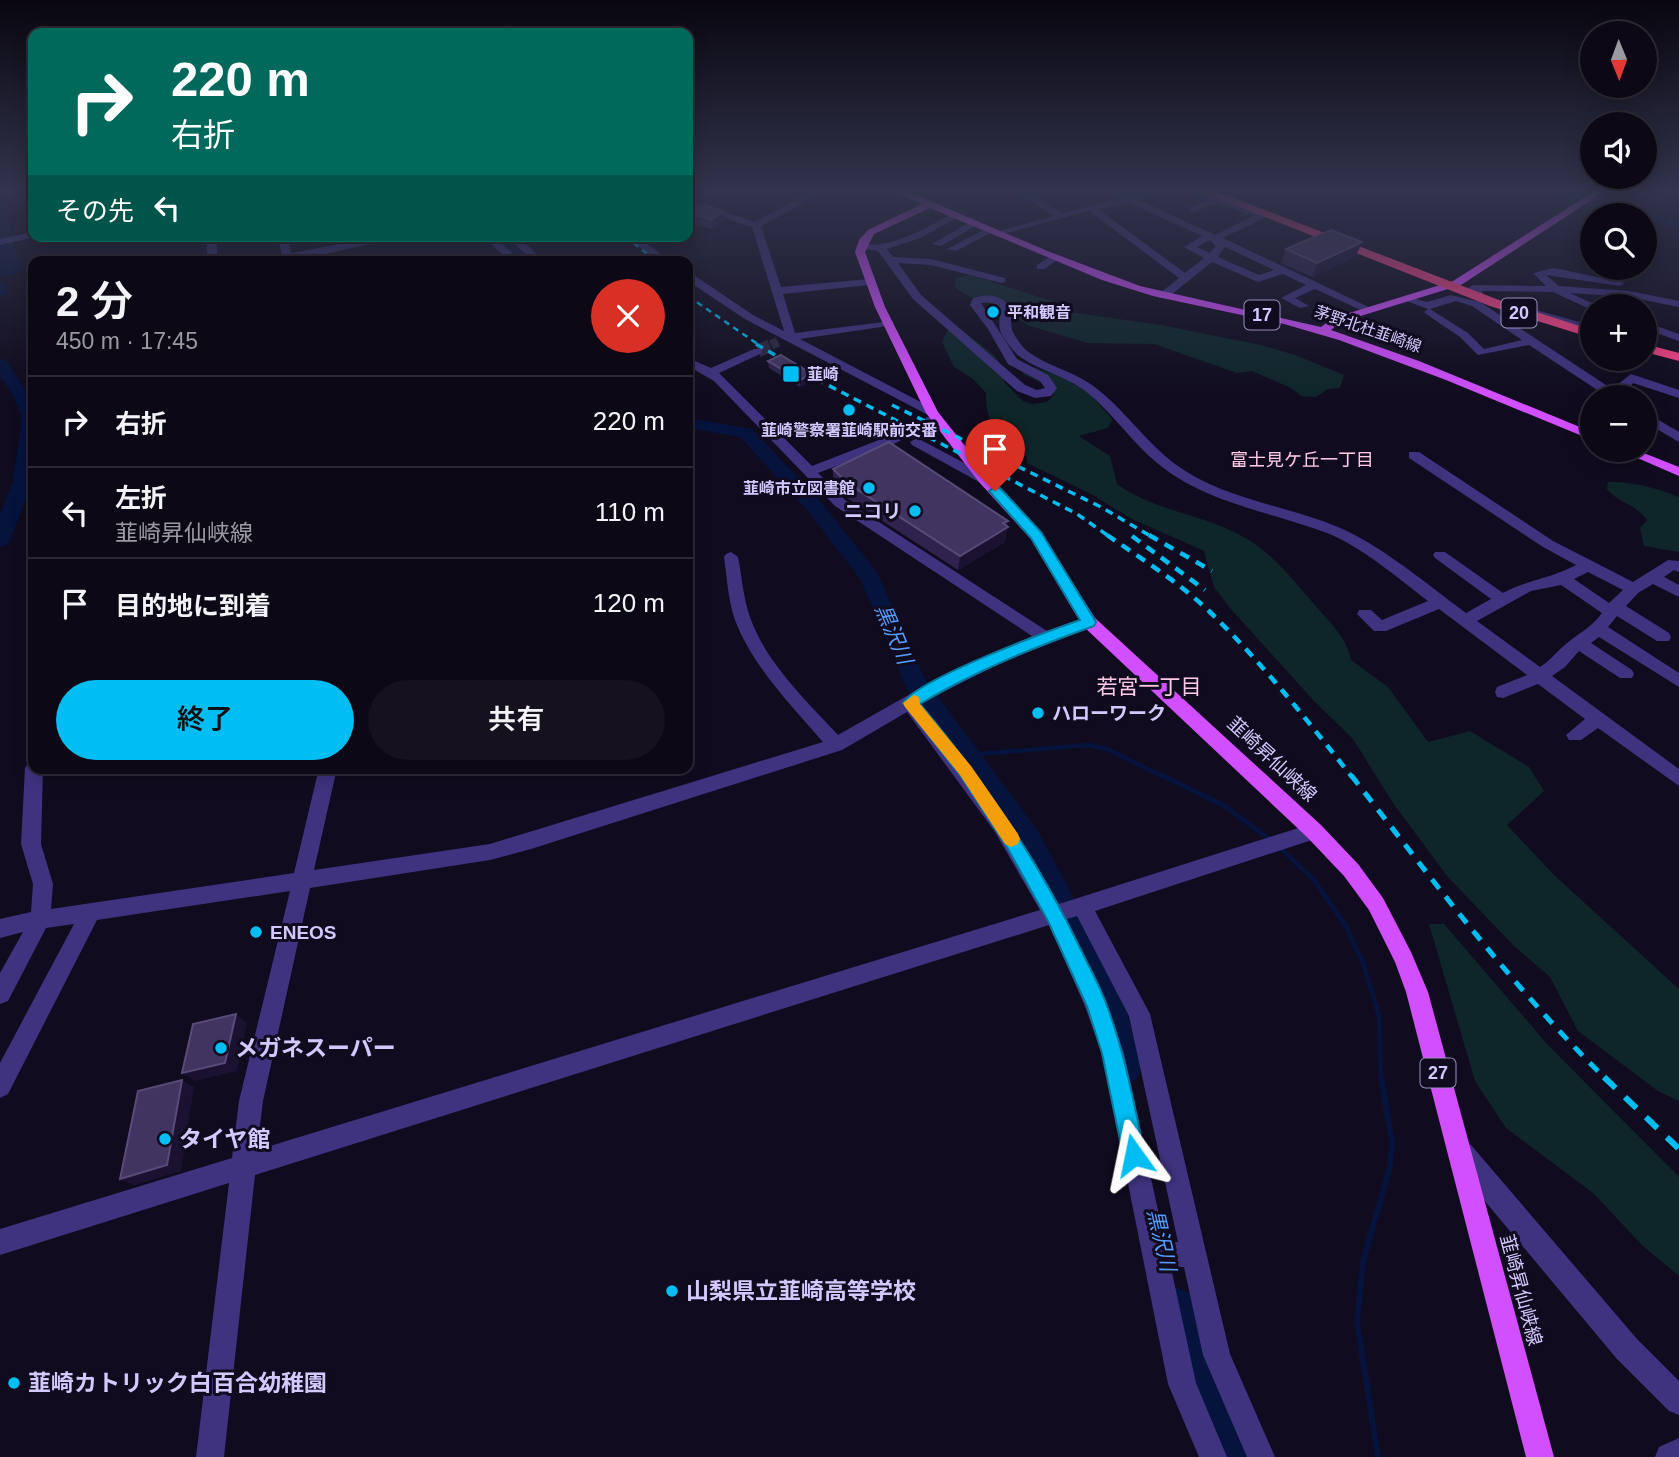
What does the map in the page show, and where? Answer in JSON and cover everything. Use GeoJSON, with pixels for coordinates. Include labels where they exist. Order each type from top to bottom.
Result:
{"type":"FeatureCollection","features":[{"type":"Feature","properties":{"kind":"highway","name":"20"},"geometry":{"type":"LineString","coordinates":[[1387,260],[1540,320],[1580,328]]}},
{"type":"Feature","properties":{"kind":"highway"},"geometry":{"type":"LineString","coordinates":[[1657,351],[1679,357]]}},
{"type":"Feature","properties":{"kind":"main road","name":"韮崎昇仙峡線"},"geometry":{"type":"LineString","coordinates":[[862,260],[888,323],[934,415],[984,479],[1036,536],[1089,622],[1314,831],[1351,870],[1376,904],[1404,959],[1417,992],[1540,1457]]}},
{"type":"Feature","properties":{"kind":"main road","name":"茅野北杜韮崎線"},"geometry":{"type":"LineString","coordinates":[[1063,260],[1163,296],[1281,319],[1322,332],[1440,373],[1580,431]]}},
{"type":"Feature","properties":{"kind":"main road"},"geometry":{"type":"LineString","coordinates":[[1322,332],[1337,320],[1452,284],[1491,260]]}},
{"type":"Feature","properties":{"kind":"main road"},"geometry":{"type":"LineString","coordinates":[[1654,462],[1679,472]]}},
{"type":"Feature","properties":{"kind":"street"},"geometry":{"type":"LineString","coordinates":[[767,260],[790,332],[783,340]]}},
{"type":"Feature","properties":{"kind":"street"},"geometry":{"type":"LineString","coordinates":[[890,260],[931,262],[1001,280]]}},
{"type":"Feature","properties":{"kind":"street"},"geometry":{"type":"LineString","coordinates":[[890,260],[913,276],[917,297],[1021,388],[1039,394],[1047,393],[1051,388],[1044,379],[1012,361],[993,328],[977,308],[977,300],[990,298],[1002,304],[1007,312],[1006,330],[1021,352],[1048,368],[1067,374],[1093,391],[1159,457],[1180,474],[1202,487],[1335,531],[1389,564],[1679,779]]}},
{"type":"Feature","properties":{"kind":"street"},"geometry":{"type":"LineString","coordinates":[[1041,267],[1051,260]]}},
{"type":"Feature","properties":{"kind":"street"},"geometry":{"type":"LineString","coordinates":[[1160,260],[1186,278]]}},
{"type":"Feature","properties":{"kind":"street"},"geometry":{"type":"LineString","coordinates":[[1163,296],[1210,260]]}},
{"type":"Feature","properties":{"kind":"street"},"geometry":{"type":"LineString","coordinates":[[1217,260],[1258,279],[1282,271]]}},
{"type":"Feature","properties":{"kind":"street"},"geometry":{"type":"LineString","coordinates":[[1257,260],[1369,310]]}},
{"type":"Feature","properties":{"kind":"street"},"geometry":{"type":"LineString","coordinates":[[913,276],[947,267]]}},
{"type":"Feature","properties":{"kind":"street"},"geometry":{"type":"LineString","coordinates":[[1580,301],[1558,290],[1538,273],[1554,271],[1679,292]]}},
{"type":"Feature","properties":{"kind":"street"},"geometry":{"type":"LineString","coordinates":[[693,279],[783,340],[934,415]]}},
{"type":"Feature","properties":{"kind":"street"},"geometry":{"type":"LineString","coordinates":[[777,291],[869,282]]}},
{"type":"Feature","properties":{"kind":"street"},"geometry":{"type":"LineString","coordinates":[[1304,306],[1286,298],[1313,286]]}},
{"type":"Feature","properties":{"kind":"street"},"geometry":{"type":"LineString","coordinates":[[1478,294],[1473,288],[1558,290],[1618,293],[1679,304]]}},
{"type":"Feature","properties":{"kind":"street"},"geometry":{"type":"LineString","coordinates":[[1558,290],[1580,298]]}},
{"type":"Feature","properties":{"kind":"street"},"geometry":{"type":"LineString","coordinates":[[1441,302],[1448,297],[1461,298],[1598,385]]}},
{"type":"Feature","properties":{"kind":"street"},"geometry":{"type":"LineString","coordinates":[[1406,299],[1428,306],[1457,301],[1465,304]]}},
{"type":"Feature","properties":{"kind":"street"},"geometry":{"type":"LineString","coordinates":[[1441,302],[1441,309],[1430,312],[1464,335],[1482,353],[1530,341]]}},
{"type":"Feature","properties":{"kind":"street"},"geometry":{"type":"LineString","coordinates":[[1486,306],[1494,317]]}},
{"type":"Feature","properties":{"kind":"street"},"geometry":{"type":"LineString","coordinates":[[1527,312],[1580,327]]}},
{"type":"Feature","properties":{"kind":"street"},"geometry":{"type":"LineString","coordinates":[[1494,317],[1511,315]]}},
{"type":"Feature","properties":{"kind":"street"},"geometry":{"type":"LineString","coordinates":[[783,340],[888,323]]}},
{"type":"Feature","properties":{"kind":"street"},"geometry":{"type":"LineString","coordinates":[[1657,324],[1679,331]]}},
{"type":"Feature","properties":{"kind":"street"},"geometry":{"type":"LineString","coordinates":[[1657,330],[1679,338]]}},
{"type":"Feature","properties":{"kind":"street"},"geometry":{"type":"LineString","coordinates":[[711,372],[758,351]]}},
{"type":"Feature","properties":{"kind":"street"},"geometry":{"type":"LineString","coordinates":[[693,364],[711,372],[809,472],[857,516],[1045,637]]}},
{"type":"Feature","properties":{"kind":"street"},"geometry":{"type":"LineString","coordinates":[[1626,385],[1631,378],[1652,385]]}},
{"type":"Feature","properties":{"kind":"street"},"geometry":{"type":"LineString","coordinates":[[1657,387],[1679,394]]}},
{"type":"Feature","properties":{"kind":"street"},"geometry":{"type":"LineString","coordinates":[[809,472],[889,441],[934,415]]}},
{"type":"Feature","properties":{"kind":"street"},"geometry":{"type":"LineString","coordinates":[[1657,424],[1679,438]]}},
{"type":"Feature","properties":{"kind":"street"},"geometry":{"type":"LineString","coordinates":[[889,441],[917,442],[950,437]]}},
{"type":"Feature","properties":{"kind":"street"},"geometry":{"type":"LineString","coordinates":[[917,442],[984,479]]}},
{"type":"Feature","properties":{"kind":"street"},"geometry":{"type":"LineString","coordinates":[[1414,455],[1548,544],[1633,589]]}},
{"type":"Feature","properties":{"kind":"street"},"geometry":{"type":"LineString","coordinates":[[1440,555],[1503,600]]}},
{"type":"Feature","properties":{"kind":"street"},"geometry":{"type":"LineString","coordinates":[[731,557],[745,625],[776,677],[836,745]]}},
{"type":"Feature","properties":{"kind":"street"},"geometry":{"type":"LineString","coordinates":[[1503,692],[1539,676],[1559,663],[1570,649],[1600,629],[1613,609],[1633,589],[1673,564],[1679,567]]}},
{"type":"Feature","properties":{"kind":"street"},"geometry":{"type":"LineString","coordinates":[[1465,620],[1528,586],[1545,585],[1563,579],[1587,566]]}},
{"type":"Feature","properties":{"kind":"street"},"geometry":{"type":"LineString","coordinates":[[1653,577],[1679,592]]}},
{"type":"Feature","properties":{"kind":"street"},"geometry":{"type":"LineString","coordinates":[[1563,579],[1664,637]]}},
{"type":"Feature","properties":{"kind":"street"},"geometry":{"type":"LineString","coordinates":[[1365,614],[1380,627],[1441,602]]}},
{"type":"Feature","properties":{"kind":"street"},"geometry":{"type":"LineString","coordinates":[[0,929],[40,920],[490,852],[531,841],[836,745],[918,698],[1045,637],[1089,622]]}},
{"type":"Feature","properties":{"kind":"street"},"geometry":{"type":"LineString","coordinates":[[1600,629],[1679,681]]}},
{"type":"Feature","properties":{"kind":"street"},"geometry":{"type":"LineString","coordinates":[[1579,643],[1626,674]]}},
{"type":"Feature","properties":{"kind":"street"},"geometry":{"type":"LineString","coordinates":[[918,698],[1013,841],[1055,915],[1097,1004],[1113,1053],[1182,1384],[1213,1457]]}},
{"type":"Feature","properties":{"kind":"street"},"geometry":{"type":"LineString","coordinates":[[1575,735],[1598,719]]}},
{"type":"Feature","properties":{"kind":"street"},"geometry":{"type":"LineString","coordinates":[[0,993],[40,920],[43,884],[30,844],[34,774]]}},
{"type":"Feature","properties":{"kind":"street"},"geometry":{"type":"LineString","coordinates":[[210,1457],[251,1101],[327,774]]}},
{"type":"Feature","properties":{"kind":"street"},"geometry":{"type":"LineString","coordinates":[[0,1242],[1055,915],[1314,831]]}},
{"type":"Feature","properties":{"kind":"street"},"geometry":{"type":"LineString","coordinates":[[1082,906],[1139,1014],[1217,1355],[1261,1457]]}},
{"type":"Feature","properties":{"kind":"street"},"geometry":{"type":"LineString","coordinates":[[0,1086],[90,914]]}},
{"type":"Feature","properties":{"kind":"street"},"geometry":{"type":"LineString","coordinates":[[1459,1151],[1627,1349],[1679,1401]]}},
{"type":"Feature","properties":{"kind":"street"},"geometry":{"type":"LineString","coordinates":[[1155,1256],[1194,1254]]}},
{"type":"Feature","properties":{"kind":"street"},"geometry":{"type":"LineString","coordinates":[[1669,1457],[1679,1452]]}},
{"type":"Feature","properties":{"kind":"green space"},"geometry":{"type":"Polygon","coordinates":[[[970,275],[1052,301],[1069,312],[1161,325],[1261,345],[1295,355],[1344,375],[1340,388],[1328,389],[1316,397],[1301,396],[1291,388],[1252,371],[1237,373],[1154,344],[1088,343],[1030,326],[992,304],[966,295],[955,287],[956,278],[970,275]]]}},
{"type":"Feature","properties":{"kind":"green space"},"geometry":{"type":"Polygon","coordinates":[[[957,326],[995,356],[1003,369],[1004,382],[1023,401],[1032,404],[1047,402],[1054,395],[1042,383],[1023,374],[1019,363],[1071,379],[1091,395],[1112,419],[1108,428],[1079,436],[1110,456],[1117,484],[1146,500],[1240,535],[1271,557],[1337,630],[1351,660],[1388,687],[1428,742],[1470,731],[1529,767],[1544,791],[1507,825],[1554,875],[1679,989],[1679,1101],[1658,1091],[1578,1031],[1550,977],[1513,945],[1447,876],[1393,803],[1353,739],[1313,700],[1230,608],[1214,587],[1204,551],[1130,518],[1091,494],[1027,463],[1026,452],[1001,436],[988,414],[986,393],[973,379],[954,367],[942,342],[947,331],[957,326]]]}},
{"type":"Feature","properties":{"kind":"green space"},"geometry":{"type":"Polygon","coordinates":[[[1608,482],[1644,486],[1679,497],[1679,552],[1644,546],[1640,528],[1647,520],[1612,494],[1607,489],[1608,482]]]}},
{"type":"Feature","properties":{"kind":"green space"},"geometry":{"type":"Polygon","coordinates":[[[1429,924],[1444,924],[1548,1045],[1679,1177],[1679,1276],[1643,1246],[1593,1193],[1506,1128],[1475,1081],[1429,924]]]}},
{"type":"Feature","properties":{"kind":"water"},"geometry":{"type":"Polygon","coordinates":[[[0,260],[17,260],[20,271],[0,277],[0,260]]]}},
{"type":"Feature","properties":{"kind":"building"},"geometry":{"type":"Polygon","coordinates":[[[781,355],[812,374],[800,380],[768,361],[781,355]]]}},
{"type":"Feature","properties":{"kind":"building","name":"ニコリ"},"geometry":{"type":"Polygon","coordinates":[[[889,442],[1008,521],[1003,523],[1008,527],[960,556],[847,483],[833,469],[889,442]]]}},
{"type":"Feature","properties":{"kind":"building"},"geometry":{"type":"Polygon","coordinates":[[[236,1014],[225,1063],[182,1073],[193,1024],[236,1014]]]}},
{"type":"Feature","properties":{"kind":"building"},"geometry":{"type":"Polygon","coordinates":[[[182,1080],[167,1165],[120,1179],[138,1091],[182,1080]]]}},
{"type":"Feature","properties":{"kind":"waterway"},"geometry":{"type":"LineString","coordinates":[[0,287],[0,293]]}},
{"type":"Feature","properties":{"kind":"waterway"},"geometry":{"type":"LineString","coordinates":[[0,364],[22,395],[28,410]]}},
{"type":"Feature","properties":{"kind":"waterway","name":"黒沢川"},"geometry":{"type":"LineString","coordinates":[[693,424],[746,433],[814,506],[870,577],[915,683],[1028,839],[1058,896],[1108,996],[1126,1068]]}},
{"type":"Feature","properties":{"kind":"waterway"},"geometry":{"type":"LineString","coordinates":[[0,540],[23,481],[28,442]]}},
{"type":"Feature","properties":{"kind":"waterway"},"geometry":{"type":"LineString","coordinates":[[967,755],[1089,745],[1107,749],[1164,777]]}},
{"type":"Feature","properties":{"kind":"waterway"},"geometry":{"type":"LineString","coordinates":[[1161,775],[1223,805],[1271,840]]}},
{"type":"Feature","properties":{"kind":"waterway"},"geometry":{"type":"LineString","coordinates":[[1278,846],[1314,880],[1346,926],[1363,963],[1379,1016],[1381,1079]]}},
{"type":"Feature","properties":{"kind":"waterway"},"geometry":{"type":"LineString","coordinates":[[1378,1457],[1357,1322],[1363,1262],[1390,1166],[1392,1142],[1381,1077]]}},
{"type":"Feature","properties":{"kind":"waterway","name":"黒沢川"},"geometry":{"type":"LineString","coordinates":[[1177,1306],[1205,1401],[1229,1457]]}},
{"type":"Feature","properties":{"kind":"tunnel"},"geometry":{"type":"LineString","coordinates":[[771,345],[778,342]]}},
{"type":"Feature","properties":{"kind":"tunnel"},"geometry":{"type":"LineString","coordinates":[[758,351],[774,344]]}},
{"type":"Feature","properties":{"kind":"railway"},"geometry":{"type":"LineString","coordinates":[[693,299],[759,345]]}},
{"type":"Feature","properties":{"kind":"railway"},"geometry":{"type":"LineString","coordinates":[[756,344],[820,381],[1077,514],[1110,537]]}},
{"type":"Feature","properties":{"kind":"railway"},"geometry":{"type":"LineString","coordinates":[[892,405],[1101,507],[1152,537]]}},
{"type":"Feature","properties":{"kind":"railway"},"geometry":{"type":"LineString","coordinates":[[1107,535],[1174,581],[1211,613],[1267,672],[1352,777]]}},
{"type":"Feature","properties":{"kind":"railway"},"geometry":{"type":"LineString","coordinates":[[1149,535],[1212,571]]}},
{"type":"Feature","properties":{"kind":"railway"},"geometry":{"type":"LineString","coordinates":[[1132,536],[1205,590]]}},
{"type":"Feature","properties":{"kind":"railway"},"geometry":{"type":"LineString","coordinates":[[1351,775],[1505,969],[1604,1077]]}},
{"type":"Feature","properties":{"kind":"railway"},"geometry":{"type":"LineString","coordinates":[[1604,1077],[1679,1149]]}},
{"type":"Feature","properties":{"kind":"slow traffic"},"geometry":{"type":"LineString","coordinates":[[914,701],[910,703],[966,771],[1011,839]]}},
{"type":"Feature","properties":{"kind":"place","name":"平和観音"},"geometry":{"type":"Point","coordinates":[993,312]}},
{"type":"Feature","properties":{"kind":"place","name":"韮崎"},"geometry":{"type":"Point","coordinates":[791,374]}},
{"type":"Feature","properties":{"kind":"place","name":"韮崎警察署韮崎駅前交番"},"geometry":{"type":"Point","coordinates":[849,410]}},
{"type":"Feature","properties":{"kind":"place","name":"韮崎市立図書館"},"geometry":{"type":"Point","coordinates":[869,488]}},
{"type":"Feature","properties":{"kind":"place","name":"ニコリ"},"geometry":{"type":"Point","coordinates":[915,511]}},
{"type":"Feature","properties":{"kind":"place","name":"ハローワーク"},"geometry":{"type":"Point","coordinates":[1038,713]}},
{"type":"Feature","properties":{"kind":"place","name":"ENEOS"},"geometry":{"type":"Point","coordinates":[256,932]}},
{"type":"Feature","properties":{"kind":"place","name":"メガネスーパー"},"geometry":{"type":"Point","coordinates":[221,1048]}},
{"type":"Feature","properties":{"kind":"place","name":"タイヤ館"},"geometry":{"type":"Point","coordinates":[165,1139]}},
{"type":"Feature","properties":{"kind":"place","name":"山梨県立韮崎高等学校"},"geometry":{"type":"Point","coordinates":[672,1291]}},
{"type":"Feature","properties":{"kind":"place","name":"韮崎カトリック白百合幼稚園"},"geometry":{"type":"Point","coordinates":[14,1383]}},
{"type":"Feature","properties":{"kind":"district","name":"富士見ケ丘一丁目"},"geometry":{"type":"Point","coordinates":[1302,460]}},
{"type":"Feature","properties":{"kind":"district","name":"若宮一丁目"},"geometry":{"type":"Point","coordinates":[1149,686]}},
{"type":"Feature","properties":{"kind":"route"},"geometry":{"type":"LineString","coordinates":[[995,491],[1036,536],[1089,622],[1031,642],[938,686],[910,703],[966,771],[1013,841],[1055,915],[1097,1004],[1113,1053],[1134,1155]]}}]}
